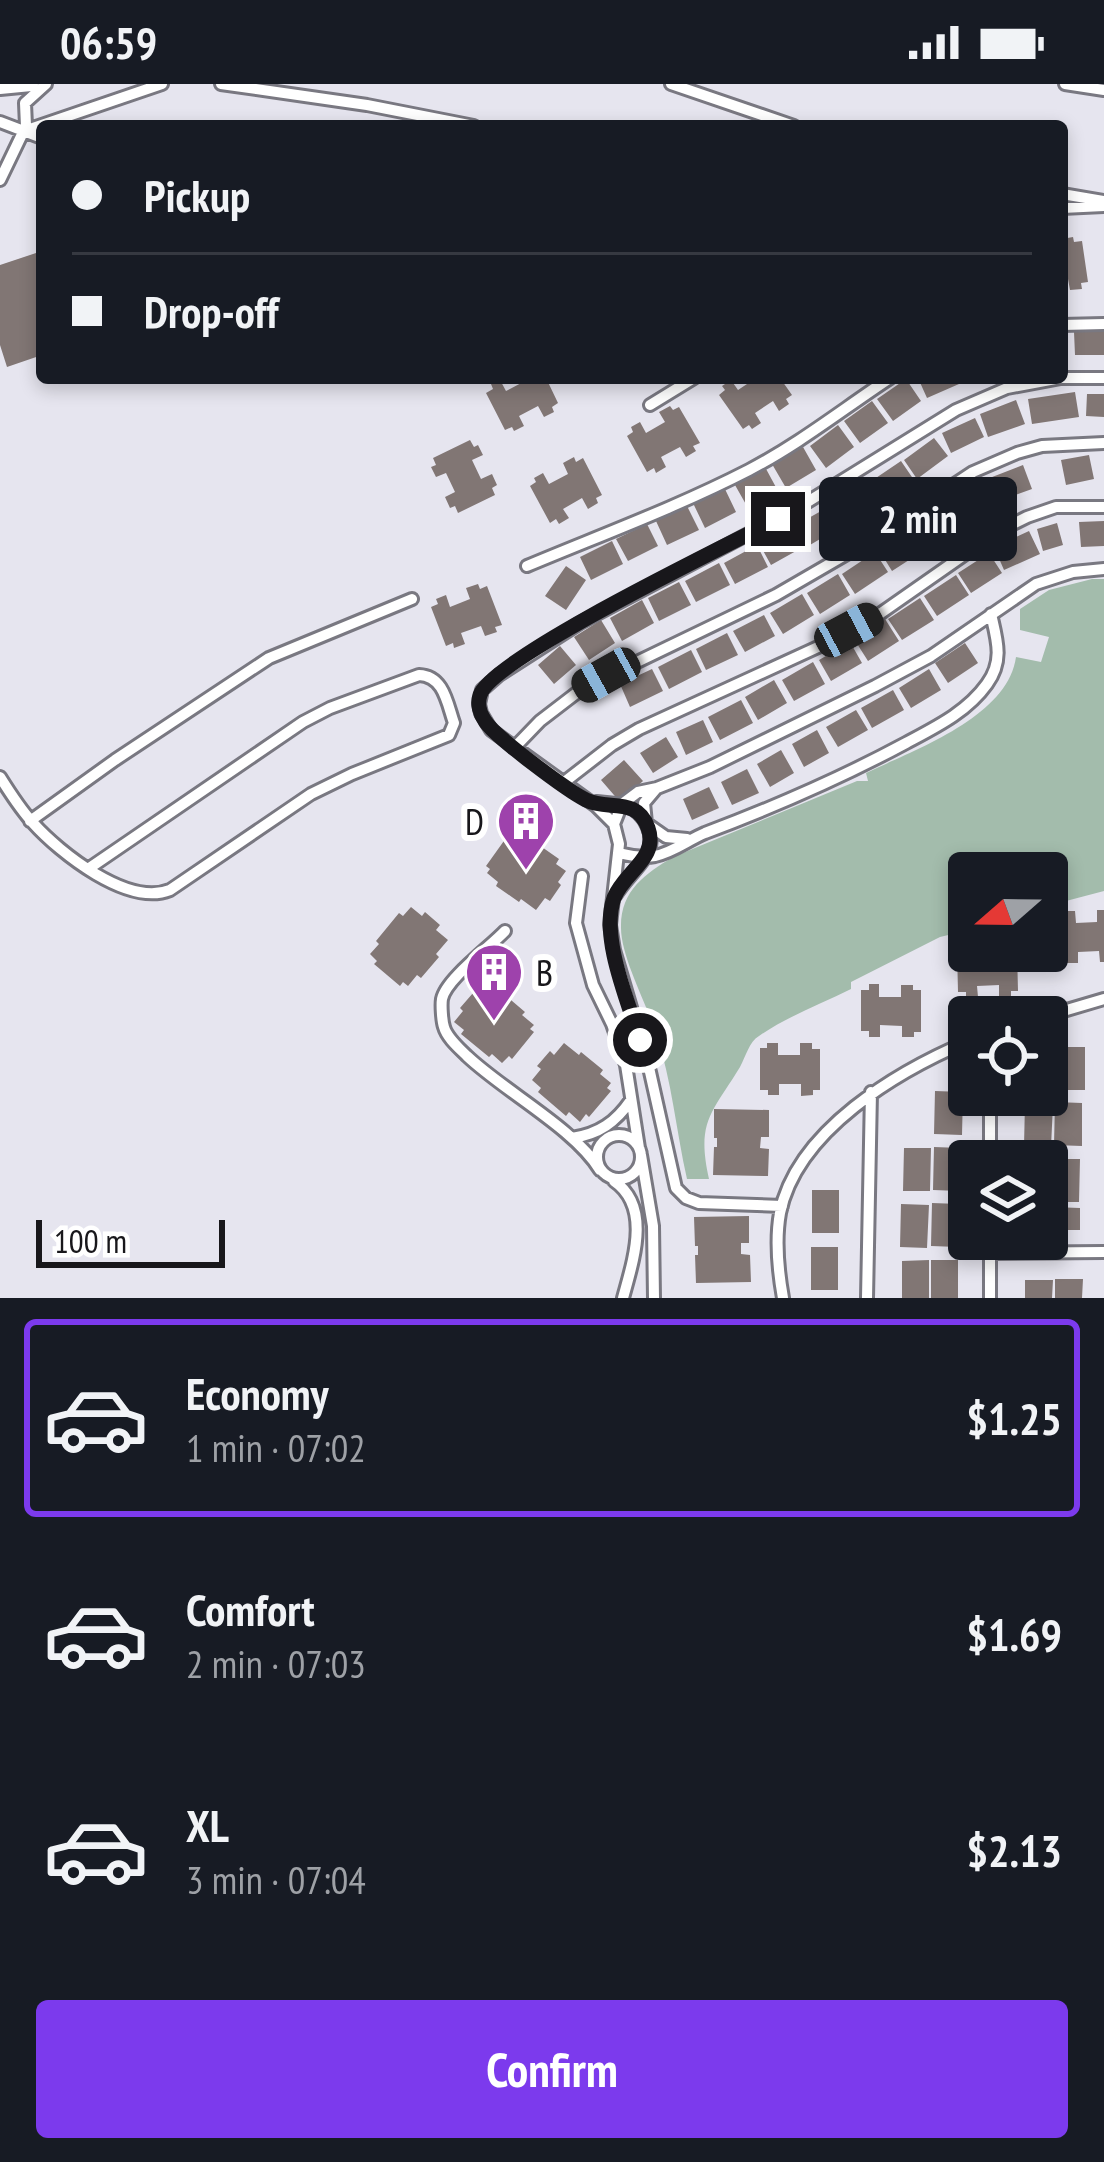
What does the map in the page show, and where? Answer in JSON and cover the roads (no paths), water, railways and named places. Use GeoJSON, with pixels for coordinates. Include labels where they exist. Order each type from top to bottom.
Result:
{"type":"FeatureCollection","features":[{"type":"Feature","properties":{"kind":"main road"},"geometry":{"type":"LineString","coordinates":[[0,87],[31,84]]}},
{"type":"Feature","properties":{"kind":"street"},"geometry":{"type":"LineString","coordinates":[[0,180],[24,131],[24,109],[30,96],[46,84]]}},
{"type":"Feature","properties":{"kind":"street"},"geometry":{"type":"LineString","coordinates":[[60,120],[162,84]]}},
{"type":"Feature","properties":{"kind":"street"},"geometry":{"type":"LineString","coordinates":[[221,84],[443,120]]}},
{"type":"Feature","properties":{"kind":"street"},"geometry":{"type":"LineString","coordinates":[[671,84],[776,120]]}},
{"type":"Feature","properties":{"kind":"street"},"geometry":{"type":"LineString","coordinates":[[1065,84],[1104,90]]}},
{"type":"Feature","properties":{"kind":"street"},"geometry":{"type":"LineString","coordinates":[[24,109],[35,117],[67,118]]}},
{"type":"Feature","properties":{"kind":"street"},"geometry":{"type":"LineString","coordinates":[[0,122],[36,136]]}},
{"type":"Feature","properties":{"kind":"street"},"geometry":{"type":"LineString","coordinates":[[24,131],[36,127]]}},
{"type":"Feature","properties":{"kind":"street"},"geometry":{"type":"LineString","coordinates":[[1068,195],[1104,204]]}},
{"type":"Feature","properties":{"kind":"street"},"geometry":{"type":"LineString","coordinates":[[1068,207],[1104,204]]}},
{"type":"Feature","properties":{"kind":"street"},"geometry":{"type":"LineString","coordinates":[[1068,326],[1104,324]]}},
{"type":"Feature","properties":{"kind":"street"},"geometry":{"type":"LineString","coordinates":[[1068,378],[1104,378]]}},
{"type":"Feature","properties":{"kind":"street"},"geometry":{"type":"LineString","coordinates":[[650,405],[684,384]]}},
{"type":"Feature","properties":{"kind":"street"},"geometry":{"type":"LineString","coordinates":[[527,566],[751,469],[881,384]]}},
{"type":"Feature","properties":{"kind":"street"},"geometry":{"type":"LineString","coordinates":[[782,1206],[699,1203],[676,1188],[650,1072],[614,950],[610,925],[619,854],[615,829],[603,811],[491,730],[481,713],[482,690],[597,613],[801,506],[956,410],[1007,388],[1029,384]]}},
{"type":"Feature","properties":{"kind":"street"},"geometry":{"type":"LineString","coordinates":[[514,748],[583,688],[776,595],[973,472],[1042,446],[1104,443]]}},
{"type":"Feature","properties":{"kind":"street"},"geometry":{"type":"LineString","coordinates":[[563,783],[639,729],[881,613],[998,532],[1056,507],[1104,507]]}},
{"type":"Feature","properties":{"kind":"street"},"geometry":{"type":"LineString","coordinates":[[615,829],[622,805],[638,792],[658,788],[875,686],[931,656],[1053,577],[1104,569]]}},
{"type":"Feature","properties":{"kind":"street"},"geometry":{"type":"LineString","coordinates":[[30,820],[269,658],[412,599]]}},
{"type":"Feature","properties":{"kind":"street"},"geometry":{"type":"LineString","coordinates":[[619,854],[666,853],[857,769],[964,710],[995,671],[999,657],[991,614]]}},
{"type":"Feature","properties":{"kind":"street"},"geometry":{"type":"LineString","coordinates":[[0,777],[30,820],[57,847],[88,869],[141,894],[156,895],[310,794],[449,735],[454,723],[439,682],[419,675],[316,715],[88,869]]}},
{"type":"Feature","properties":{"kind":"street"},"geometry":{"type":"LineString","coordinates":[[614,899],[646,857],[650,843],[644,803],[658,788]]}},
{"type":"Feature","properties":{"kind":"street"},"geometry":{"type":"LineString","coordinates":[[589,802],[622,805],[666,837],[690,839]]}},
{"type":"Feature","properties":{"kind":"street"},"geometry":{"type":"LineString","coordinates":[[615,829],[646,823]]}},
{"type":"Feature","properties":{"kind":"street"},"geometry":{"type":"LineString","coordinates":[[582,876],[575,923],[593,985],[626,1065],[653,1226],[654,1298]]}},
{"type":"Feature","properties":{"kind":"street"},"geometry":{"type":"LineString","coordinates":[[505,932],[449,986],[442,999],[443,1027],[472,1060],[572,1138],[600,1170],[628,1190],[636,1237],[633,1269],[623,1298]]}},
{"type":"Feature","properties":{"kind":"street"},"geometry":{"type":"LineString","coordinates":[[1068,1009],[1104,999]]}},
{"type":"Feature","properties":{"kind":"street"},"geometry":{"type":"LineString","coordinates":[[783,1298],[778,1243],[782,1206],[802,1163],[871,1092],[948,1051]]}},
{"type":"Feature","properties":{"kind":"street"},"geometry":{"type":"LineString","coordinates":[[867,1298],[871,1092]]}},
{"type":"Feature","properties":{"kind":"street"},"geometry":{"type":"LineString","coordinates":[[572,1138],[589,1136],[618,1120],[631,1099]]}},
{"type":"Feature","properties":{"kind":"street"},"geometry":{"type":"LineString","coordinates":[[600,1170],[598,1150],[606,1138],[628,1137],[640,1151],[638,1170],[632,1176],[612,1179]]}},
{"type":"Feature","properties":{"kind":"street"},"geometry":{"type":"LineString","coordinates":[[1068,1252],[1104,1252]]}},
{"type":"Feature","properties":{"kind":"street"},"geometry":{"type":"LineString","coordinates":[[990,1260],[990,1298]]}},
{"type":"Feature","properties":{"kind":"place","name":"D"},"geometry":{"type":"Point","coordinates":[526,872]}},
{"type":"Feature","properties":{"kind":"place","name":"B"},"geometry":{"type":"Point","coordinates":[494,1023]}}]}
